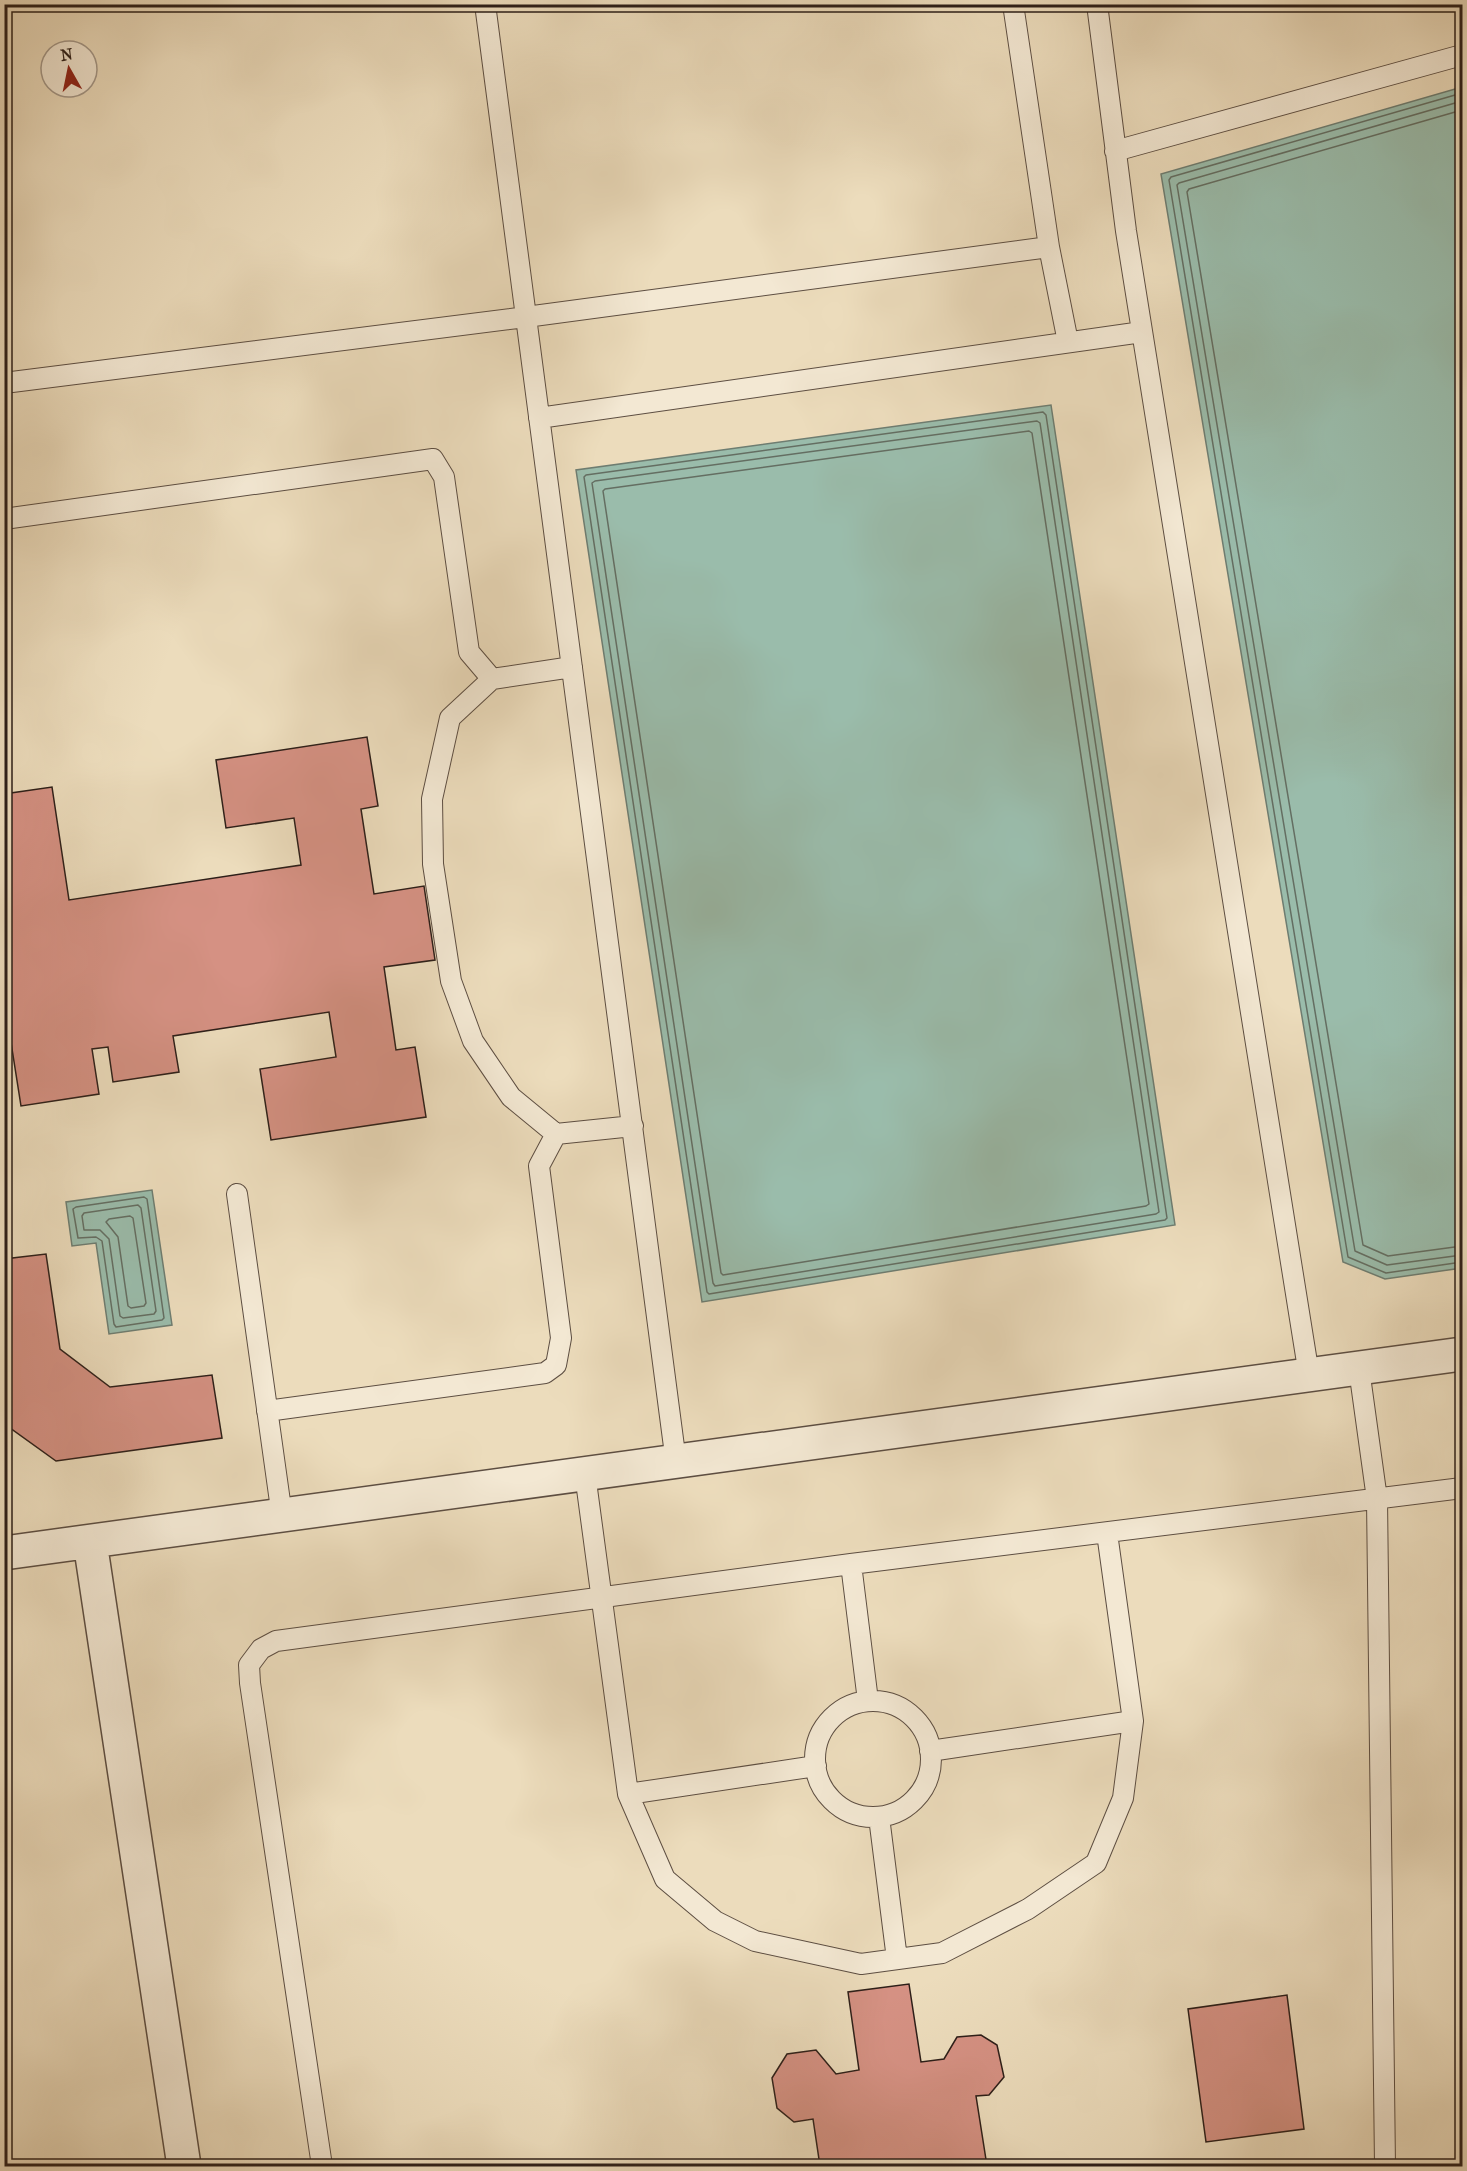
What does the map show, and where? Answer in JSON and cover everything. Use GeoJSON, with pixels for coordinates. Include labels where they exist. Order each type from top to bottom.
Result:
{"type":"FeatureCollection","features":[{"type":"Feature","properties":{"kind":"street"},"geometry":{"type":"LineString","coordinates":[[4,1553],[1462,1354]]}},
{"type":"Feature","properties":{"kind":"street"},"geometry":{"type":"LineString","coordinates":[[90,1542],[184,2166]]}},
{"type":"Feature","properties":{"kind":"lane"},"geometry":{"type":"LineString","coordinates":[[485,4],[676,1462]]}},
{"type":"Feature","properties":{"kind":"lane"},"geometry":{"type":"LineString","coordinates":[[1013,4],[1048,247],[1068,342]]}},
{"type":"Feature","properties":{"kind":"lane"},"geometry":{"type":"LineString","coordinates":[[1097,4],[1126,231],[1309,1375]]}},
{"type":"Feature","properties":{"kind":"lane"},"geometry":{"type":"LineString","coordinates":[[1115,151],[1462,54]]}},
{"type":"Feature","properties":{"kind":"lane"},"geometry":{"type":"LineString","coordinates":[[4,383],[526,317],[1048,247]]}},
{"type":"Feature","properties":{"kind":"lane"},"geometry":{"type":"LineString","coordinates":[[539,418],[1142,332]]}},
{"type":"Feature","properties":{"kind":"lane"},"geometry":{"type":"LineString","coordinates":[[4,519],[433,459],[444,477],[469,652],[492,680]]}},
{"type":"Feature","properties":{"kind":"lane"},"geometry":{"type":"LineString","coordinates":[[572,667],[492,680],[450,718],[432,799],[433,864],[451,981],[473,1041],[511,1097],[556,1134],[633,1126]]}},
{"type":"Feature","properties":{"kind":"lane"},"geometry":{"type":"LineString","coordinates":[[267,1411],[545,1373],[556,1365],[561,1338],[539,1166],[556,1134]]}},
{"type":"Feature","properties":{"kind":"lane"},"geometry":{"type":"LineString","coordinates":[[237,1194],[282,1516]]}},
{"type":"Feature","properties":{"kind":"lane"},"geometry":{"type":"LineString","coordinates":[[1359,1369],[1377,1499],[1385,2166]]}},
{"type":"Feature","properties":{"kind":"lane"},"geometry":{"type":"LineString","coordinates":[[585,1474],[628,1794],[665,1880],[714,1921],[755,1941],[861,1964],[942,1953],[1028,1910],[1096,1863],[1123,1798],[1133,1721],[1107,1533]]}},
{"type":"Feature","properties":{"kind":"lane"},"geometry":{"type":"LineString","coordinates":[[322,2166],[249,1665],[261,1649],[276,1641],[601,1597],[1462,1488]]}},
{"type":"Feature","properties":{"kind":"lane"},"geometry":{"type":"LineString","coordinates":[[851,1564],[868,1701]]}},
{"type":"Feature","properties":{"kind":"lane"},"geometry":{"type":"LineString","coordinates":[[868,1701],[894,1704],[916,1718],[929,1740],[930,1750],[932,1767],[923,1791],[904,1809],[879,1817],[853,1814],[831,1800],[817,1777],[815,1752],[824,1727],[843,1709],[868,1701]]}},
{"type":"Feature","properties":{"kind":"lane"},"geometry":{"type":"LineString","coordinates":[[930,1750],[1133,1721]]}},
{"type":"Feature","properties":{"kind":"lane"},"geometry":{"type":"LineString","coordinates":[[628,1794],[816,1766]]}},
{"type":"Feature","properties":{"kind":"lane"},"geometry":{"type":"LineString","coordinates":[[879,1817],[897,1959]]}},
{"type":"Feature","properties":{"kind":"water"},"geometry":{"type":"Polygon","coordinates":[[[1462,87],[1462,1268],[1385,1279],[1343,1262],[1161,174],[1462,87]]]}},
{"type":"Feature","properties":{"kind":"water"},"geometry":{"type":"Polygon","coordinates":[[[1051,405],[1175,1225],[702,1302],[576,470],[1051,405]]]}},
{"type":"Feature","properties":{"kind":"water"},"geometry":{"type":"Polygon","coordinates":[[[152,1190],[172,1325],[109,1334],[96,1243],[72,1246],[66,1202],[152,1190]]]}},
{"type":"Feature","properties":{"kind":"building"},"geometry":{"type":"Polygon","coordinates":[[[367,737],[378,806],[361,809],[374,894],[424,886],[435,960],[384,967],[396,1050],[415,1047],[426,1117],[271,1140],[260,1069],[336,1057],[329,1012],[173,1036],[179,1072],[113,1082],[108,1047],[92,1049],[99,1094],[21,1106],[4,998],[4,794],[52,787],[69,900],[301,865],[294,818],[226,828],[216,760],[367,737]]]}},
{"type":"Feature","properties":{"kind":"building"},"geometry":{"type":"Polygon","coordinates":[[[46,1254],[60,1349],[110,1387],[212,1375],[222,1438],[56,1461],[6,1425],[4,1412],[4,1259],[46,1254]]]}},
{"type":"Feature","properties":{"kind":"building"},"geometry":{"type":"Polygon","coordinates":[[[1462,1983],[1462,2080],[1456,1984],[1462,1983]]]}},
{"type":"Feature","properties":{"kind":"building"},"geometry":{"type":"Polygon","coordinates":[[[909,1984],[921,2062],[944,2059],[957,2037],[981,2035],[997,2045],[1004,2077],[989,2095],[976,2096],[987,2166],[820,2166],[813,2119],[794,2122],[777,2108],[772,2078],[787,2054],[816,2050],[836,2074],[859,2070],[848,1992],[909,1984]]]}},
{"type":"Feature","properties":{"kind":"building"},"geometry":{"type":"Polygon","coordinates":[[[1287,1995],[1304,2129],[1206,2142],[1188,2009],[1287,1995]]]}}]}
